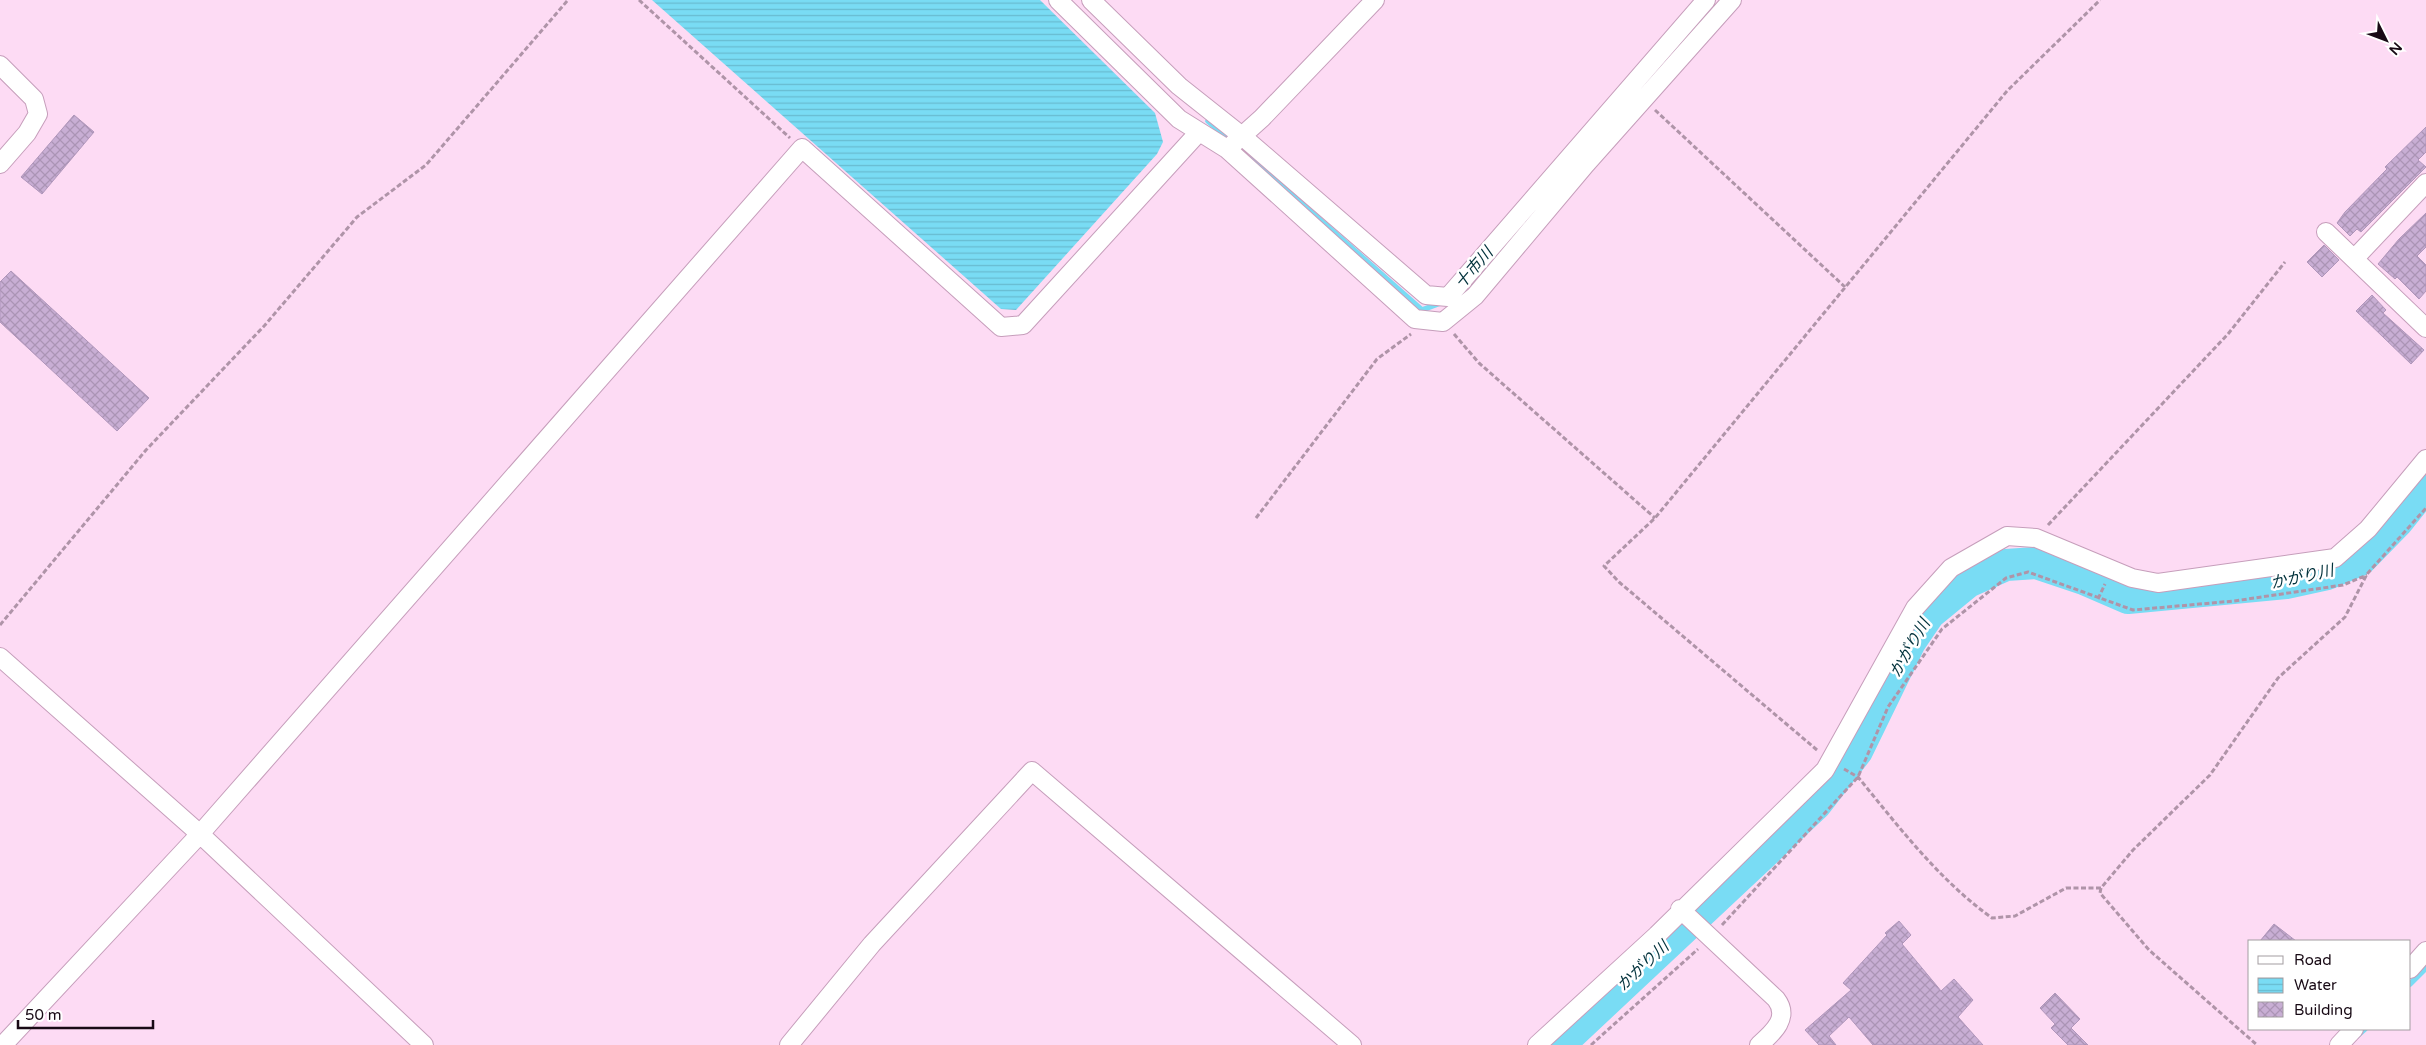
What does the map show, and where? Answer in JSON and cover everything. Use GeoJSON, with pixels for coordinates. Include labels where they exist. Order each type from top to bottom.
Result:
{"type":"FeatureCollection","features":[{"type":"Feature","properties":{"kind":"street"},"geometry":{"type":"LineString","coordinates":[[1058,0],[1179,119],[1227,149],[1415,319],[1436,321],[1475,296],[1644,99],[1732,0]]}},
{"type":"Feature","properties":{"kind":"street"},"geometry":{"type":"LineString","coordinates":[[1091,0],[1179,86],[1242,136],[1426,295],[1448,297],[1706,0]]}},
{"type":"Feature","properties":{"kind":"street"},"geometry":{"type":"LineString","coordinates":[[1227,149],[1262,118],[1375,0]]}},
{"type":"Feature","properties":{"kind":"street"},"geometry":{"type":"LineString","coordinates":[[0,65],[34,99],[38,114],[28,133],[0,164]]}},
{"type":"Feature","properties":{"kind":"street"},"geometry":{"type":"LineString","coordinates":[[3,1045],[200,834],[802,148],[1001,327],[1023,325],[1199,132]]}},
{"type":"Feature","properties":{"kind":"street"},"geometry":{"type":"LineString","coordinates":[[2354,259],[2426,183]]}},
{"type":"Feature","properties":{"kind":"street"},"geometry":{"type":"LineString","coordinates":[[2326,232],[2424,323]]}},
{"type":"Feature","properties":{"kind":"street"},"geometry":{"type":"LineString","coordinates":[[1538,1045],[1657,935],[1680,910],[1825,770],[1915,608],[1951,568],[2007,536],[2036,538],[2132,578],[2158,583],[2335,558],[2368,529],[2426,459]]}},
{"type":"Feature","properties":{"kind":"street"},"geometry":{"type":"LineString","coordinates":[[0,657],[200,834],[424,1045]]}},
{"type":"Feature","properties":{"kind":"street"},"geometry":{"type":"LineString","coordinates":[[788,1045],[872,944],[1032,771],[1352,1045]]}},
{"type":"Feature","properties":{"kind":"street"},"geometry":{"type":"LineString","coordinates":[[1680,910],[1711,937],[1783,1007],[1782,1018],[1765,1043]]}},
{"type":"Feature","properties":{"kind":"street"},"geometry":{"type":"LineString","coordinates":[[2411,968],[2426,951]]}},
{"type":"Feature","properties":{"kind":"street"},"geometry":{"type":"LineString","coordinates":[[2339,1045],[2353,1030]]}},
{"type":"Feature","properties":{"kind":"path"},"geometry":{"type":"LineString","coordinates":[[0,625],[146,450],[265,325],[357,217],[426,164],[568,0]]}},
{"type":"Feature","properties":{"kind":"path"},"geometry":{"type":"LineString","coordinates":[[639,0],[802,148]]}},
{"type":"Feature","properties":{"kind":"path"},"geometry":{"type":"LineString","coordinates":[[1256,518],[1377,359],[1436,321],[1479,363],[1654,518],[2007,91],[2100,0]]}},
{"type":"Feature","properties":{"kind":"path"},"geometry":{"type":"LineString","coordinates":[[1644,99],[1845,287]]}},
{"type":"Feature","properties":{"kind":"path"},"geometry":{"type":"LineString","coordinates":[[2036,538],[2215,348],[2286,262]]}},
{"type":"Feature","properties":{"kind":"path"},"geometry":{"type":"LineString","coordinates":[[2257,1045],[2149,950],[2100,893],[2101,888],[2133,850],[2210,775],[2278,678],[2345,617],[2367,574],[2426,508]]}},
{"type":"Feature","properties":{"kind":"path"},"geometry":{"type":"LineString","coordinates":[[1591,1045],[1711,937],[1858,777],[1888,707],[1942,629],[2006,578],[2028,572],[2133,610],[2234,601],[2343,586],[2367,574]]}},
{"type":"Feature","properties":{"kind":"water"},"geometry":{"type":"Polygon","coordinates":[[[652,0],[1040,0],[1155,113],[1163,142],[1157,154],[1016,310],[1001,309],[652,0]]]}},
{"type":"Feature","properties":{"kind":"building"},"geometry":{"type":"Polygon","coordinates":[[[74,115],[94,132],[42,194],[21,177],[74,115]]]}},
{"type":"Feature","properties":{"kind":"building"},"geometry":{"type":"Polygon","coordinates":[[[2426,127],[2426,152],[2418,160],[2426,167],[2361,232],[2357,229],[2350,236],[2337,223],[2345,212],[2387,169],[2385,167],[2426,127]]]}},
{"type":"Feature","properties":{"kind":"building"},"geometry":{"type":"Polygon","coordinates":[[[2426,213],[2426,247],[2417,256],[2426,265],[2426,291],[2419,299],[2397,277],[2395,279],[2378,264],[2399,239],[2426,213]]]}},
{"type":"Feature","properties":{"kind":"building"},"geometry":{"type":"Polygon","coordinates":[[[2324,245],[2339,260],[2322,277],[2307,262],[2324,245]]]}},
{"type":"Feature","properties":{"kind":"building"},"geometry":{"type":"Polygon","coordinates":[[[11,271],[149,398],[117,431],[0,322],[0,282],[11,271]]]}},
{"type":"Feature","properties":{"kind":"building"},"geometry":{"type":"Polygon","coordinates":[[[2372,295],[2386,310],[2383,313],[2424,350],[2411,364],[2356,311],[2372,295]]]}},
{"type":"Feature","properties":{"kind":"building"},"geometry":{"type":"Polygon","coordinates":[[[1899,921],[1911,935],[1902,944],[1941,991],[1954,979],[1973,1000],[1958,1017],[1983,1045],[1873,1045],[1849,1017],[1829,1036],[1836,1045],[1819,1045],[1805,1030],[1851,990],[1843,983],[1887,935],[1885,933],[1899,921]]]}},
{"type":"Feature","properties":{"kind":"building"},"geometry":{"type":"Polygon","coordinates":[[[2274,924],[2295,940],[2261,940],[2274,924]]]}},
{"type":"Feature","properties":{"kind":"building"},"geometry":{"type":"Polygon","coordinates":[[[2055,993],[2080,1019],[2071,1028],[2088,1045],[2068,1045],[2051,1028],[2055,1024],[2040,1008],[2055,993]]]}},
{"type":"Feature","properties":{"kind":"waterway","name":"十市川"},"geometry":{"type":"LineString","coordinates":[[1208,121],[1233,143]]}},
{"type":"Feature","properties":{"kind":"waterway","name":"十市川"},"geometry":{"type":"LineString","coordinates":[[1251,159],[1422,310],[1443,302]]}},
{"type":"Feature","properties":{"kind":"waterway","name":"かがり川"},"geometry":{"type":"LineString","coordinates":[[1559,1045],[1816,804],[1857,751],[1910,642],[1929,614],[1968,582],[2006,565],[2036,563],[2084,579],[2128,598],[2286,583],[2327,574],[2360,560],[2398,521],[2426,486]]}},
{"type":"Feature","properties":{"kind":"waterway"},"geometry":{"type":"LineString","coordinates":[[2411,983],[2426,968]]}},
{"type":"Feature","properties":{"kind":"waterway"},"geometry":{"type":"LineString","coordinates":[[2357,1036],[2364,1030]]}}]}
